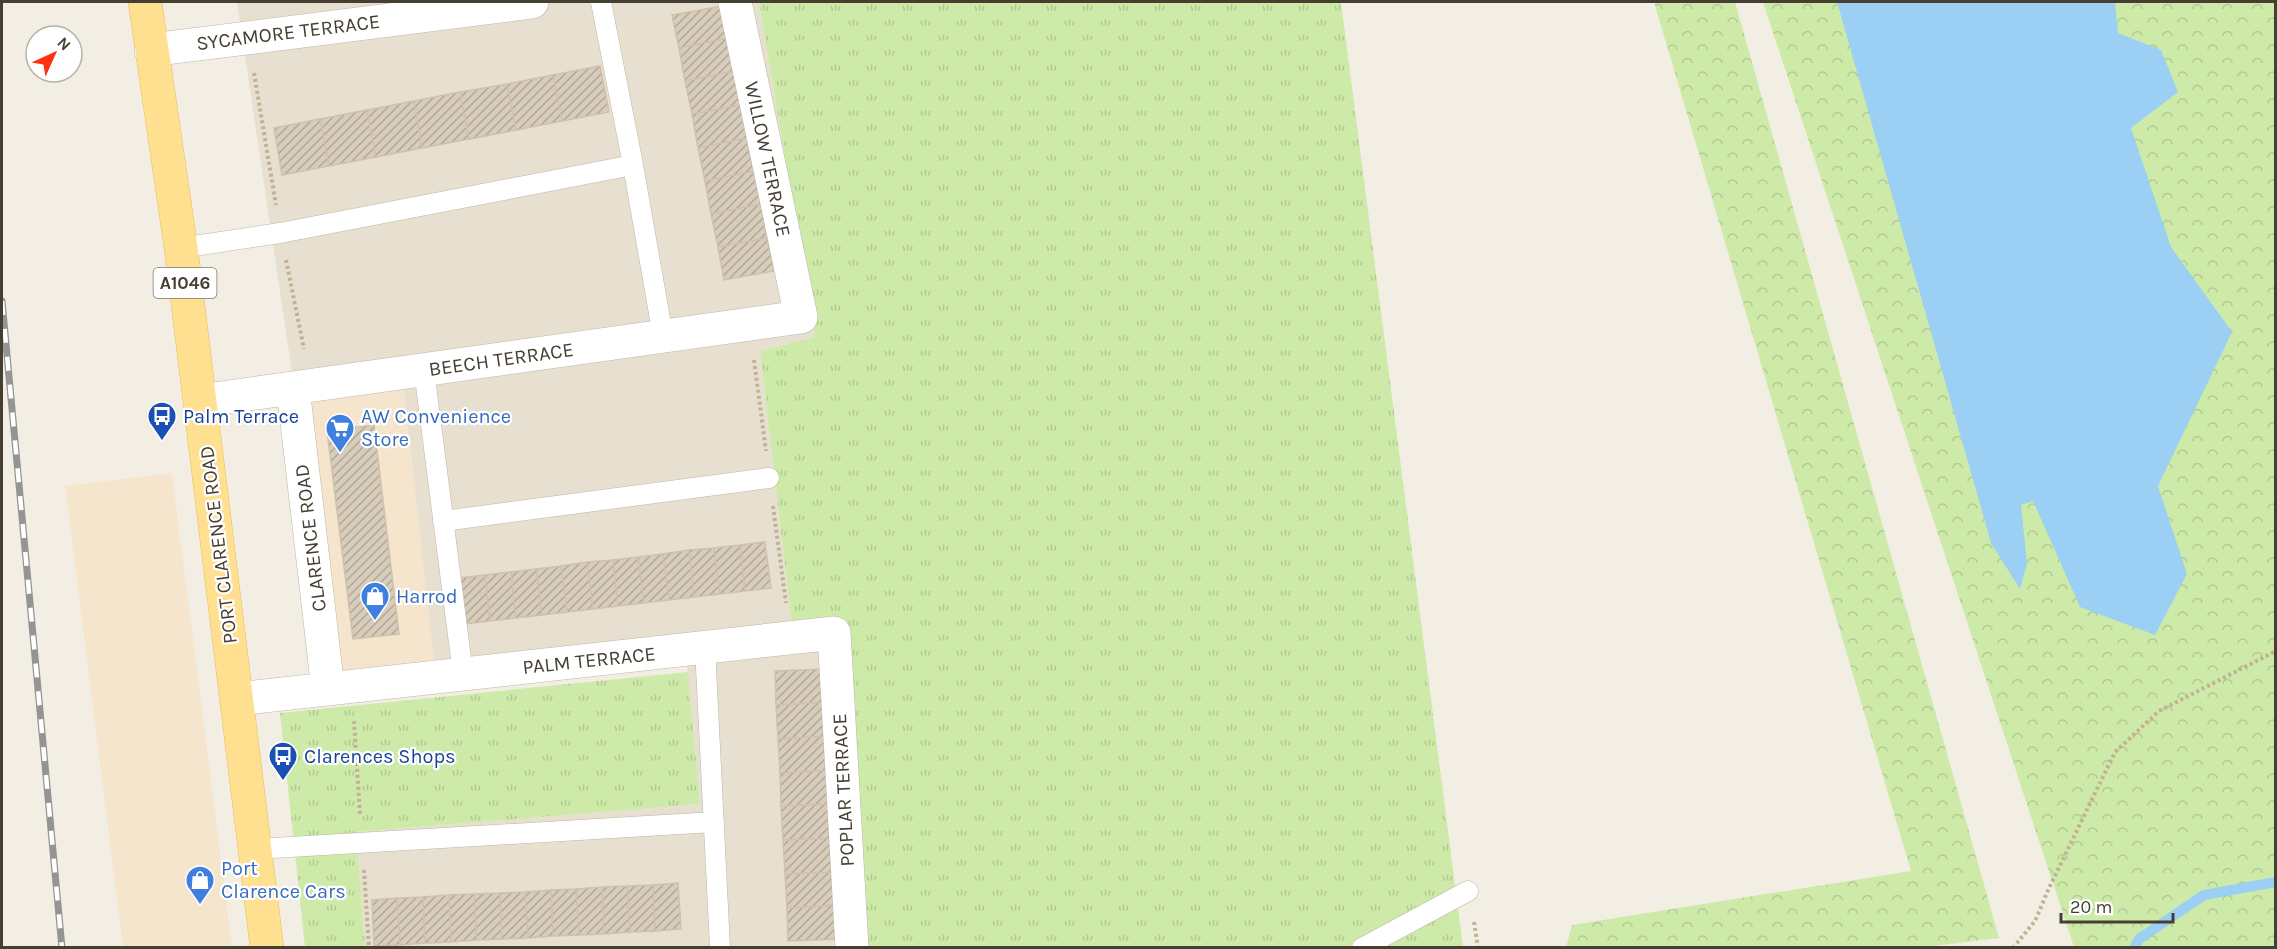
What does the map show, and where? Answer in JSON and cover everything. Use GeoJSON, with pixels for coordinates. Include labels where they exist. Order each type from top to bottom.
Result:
{"type":"FeatureCollection","features":[{"type":"Feature","properties":{"kind":"main road","name":"PORT CLARENCE ROAD"},"geometry":{"type":"LineString","coordinates":[[144,2],[181,248],[267,948]]}},
{"type":"Feature","properties":{"kind":"street","name":"SYCAMORE TERRACE"},"geometry":{"type":"LineString","coordinates":[[151,50],[532,2]]}},
{"type":"Feature","properties":{"kind":"street","name":"WILLOW TERRACE"},"geometry":{"type":"LineString","coordinates":[[735,2],[801,317]]}},
{"type":"Feature","properties":{"kind":"street","name":"BEECH TERRACE"},"geometry":{"type":"LineString","coordinates":[[200,401],[801,317]]}},
{"type":"Feature","properties":{"kind":"street","name":"CLARENCE ROAD"},"geometry":{"type":"LineString","coordinates":[[293,388],[328,688]]}},
{"type":"Feature","properties":{"kind":"street","name":"PALM TERRACE"},"geometry":{"type":"LineString","coordinates":[[237,699],[834,633]]}},
{"type":"Feature","properties":{"kind":"street","name":"POPLAR TERRACE"},"geometry":{"type":"LineString","coordinates":[[834,633],[852,948]]}},
{"type":"Feature","properties":{"kind":"lane"},"geometry":{"type":"LineString","coordinates":[[601,2],[663,336]]}},
{"type":"Feature","properties":{"kind":"lane"},"geometry":{"type":"LineString","coordinates":[[181,248],[280,232],[633,165]]}},
{"type":"Feature","properties":{"kind":"lane"},"geometry":{"type":"LineString","coordinates":[[424,370],[463,674]]}},
{"type":"Feature","properties":{"kind":"lane"},"geometry":{"type":"LineString","coordinates":[[443,521],[769,478]]}},
{"type":"Feature","properties":{"kind":"lane"},"geometry":{"type":"LineString","coordinates":[[705,647],[720,948]]}},
{"type":"Feature","properties":{"kind":"lane"},"geometry":{"type":"LineString","coordinates":[[256,849],[714,822]]}},
{"type":"Feature","properties":{"kind":"lane"},"geometry":{"type":"LineString","coordinates":[[1362,948],[1468,891]]}},
{"type":"Feature","properties":{"kind":"path"},"geometry":{"type":"LineString","coordinates":[[2013,948],[2035,921],[2115,752],[2159,711],[2276,651]]}},
{"type":"Feature","properties":{"kind":"shaded area"},"geometry":{"type":"Polygon","coordinates":[[[237,2],[759,2],[815,337],[760,351],[794,643],[843,636],[865,947],[365,947],[355,832],[700,804],[685,643],[435,672],[295,393],[237,2]]]}},
{"type":"Feature","properties":{"kind":"shaded area"},"geometry":{"type":"Polygon","coordinates":[[[403,380],[435,672],[320,684],[295,393],[403,380]]]}},
{"type":"Feature","properties":{"kind":"shaded area"},"geometry":{"type":"Polygon","coordinates":[[[172,473],[232,947],[123,947],[65,486],[172,473]]]}},
{"type":"Feature","properties":{"kind":"green space"},"geometry":{"type":"Polygon","coordinates":[[[759,2],[1341,2],[1463,947],[865,947],[843,637],[794,643],[760,351],[815,337],[759,2]]]}},
{"type":"Feature","properties":{"kind":"green space"},"geometry":{"type":"Polygon","coordinates":[[[1654,2],[1735,2],[1999,938],[1917,948],[1566,947],[1572,925],[1911,871],[1654,2]]]}},
{"type":"Feature","properties":{"kind":"green space"},"geometry":{"type":"Polygon","coordinates":[[[1763,2],[2275,2],[2275,947],[2074,947],[1763,2]]]}},
{"type":"Feature","properties":{"kind":"green space"},"geometry":{"type":"Polygon","coordinates":[[[688,672],[700,804],[356,832],[365,947],[305,947],[280,713],[688,672]]]}},
{"type":"Feature","properties":{"kind":"water"},"geometry":{"type":"Polygon","coordinates":[[[1837,2],[2115,2],[2118,33],[2161,50],[2178,92],[2131,128],[2171,247],[2232,332],[2158,486],[2187,574],[2155,635],[2080,607],[2033,501],[2021,505],[2027,564],[2020,589],[1991,543],[1837,2]]]}},
{"type":"Feature","properties":{"kind":"building"},"geometry":{"type":"Polygon","coordinates":[[[722,6],[728,38],[679,48],[672,15],[722,6]]]}},
{"type":"Feature","properties":{"kind":"building"},"geometry":{"type":"Polygon","coordinates":[[[728,38],[735,71],[685,81],[679,48],[728,38]]]}},
{"type":"Feature","properties":{"kind":"building"},"geometry":{"type":"Polygon","coordinates":[[[600,66],[609,112],[562,121],[553,75],[600,66]]]}},
{"type":"Feature","properties":{"kind":"building"},"geometry":{"type":"Polygon","coordinates":[[[735,71],[741,105],[692,114],[685,81],[735,71]]]}},
{"type":"Feature","properties":{"kind":"building"},"geometry":{"type":"Polygon","coordinates":[[[553,75],[562,121],[516,130],[507,84],[553,75]]]}},
{"type":"Feature","properties":{"kind":"building"},"geometry":{"type":"Polygon","coordinates":[[[507,84],[516,130],[469,139],[460,92],[507,84]]]}},
{"type":"Feature","properties":{"kind":"building"},"geometry":{"type":"Polygon","coordinates":[[[460,92],[469,139],[422,148],[414,101],[460,92]]]}},
{"type":"Feature","properties":{"kind":"building"},"geometry":{"type":"Polygon","coordinates":[[[414,101],[422,148],[376,157],[367,110],[414,101]]]}},
{"type":"Feature","properties":{"kind":"building"},"geometry":{"type":"Polygon","coordinates":[[[741,105],[747,138],[698,148],[692,114],[741,105]]]}},
{"type":"Feature","properties":{"kind":"building"},"geometry":{"type":"Polygon","coordinates":[[[367,110],[376,157],[329,166],[320,119],[367,110]]]}},
{"type":"Feature","properties":{"kind":"building"},"geometry":{"type":"Polygon","coordinates":[[[320,119],[329,166],[282,175],[274,128],[320,119]]]}},
{"type":"Feature","properties":{"kind":"building"},"geometry":{"type":"Polygon","coordinates":[[[747,138],[754,171],[705,181],[698,148],[747,138]]]}},
{"type":"Feature","properties":{"kind":"building"},"geometry":{"type":"Polygon","coordinates":[[[754,171],[761,204],[711,214],[705,181],[754,171]]]}},
{"type":"Feature","properties":{"kind":"building"},"geometry":{"type":"Polygon","coordinates":[[[761,204],[767,238],[718,247],[711,214],[761,204]]]}},
{"type":"Feature","properties":{"kind":"building"},"geometry":{"type":"Polygon","coordinates":[[[767,238],[774,271],[724,280],[718,247],[767,238]]]}},
{"type":"Feature","properties":{"kind":"building"},"geometry":{"type":"Polygon","coordinates":[[[374,425],[399,634],[353,639],[327,431],[374,425]]]}},
{"type":"Feature","properties":{"kind":"building"},"geometry":{"type":"Polygon","coordinates":[[[765,542],[771,588],[745,591],[740,545],[765,542]]]}},
{"type":"Feature","properties":{"kind":"building"},"geometry":{"type":"Polygon","coordinates":[[[740,545],[745,591],[720,594],[714,548],[740,545]]]}},
{"type":"Feature","properties":{"kind":"building"},"geometry":{"type":"Polygon","coordinates":[[[714,548],[720,594],[694,597],[689,550],[714,548]]]}},
{"type":"Feature","properties":{"kind":"building"},"geometry":{"type":"Polygon","coordinates":[[[689,550],[694,597],[669,600],[663,554],[689,550]]]}},
{"type":"Feature","properties":{"kind":"building"},"geometry":{"type":"Polygon","coordinates":[[[663,554],[669,600],[644,603],[638,557],[663,554]]]}},
{"type":"Feature","properties":{"kind":"building"},"geometry":{"type":"Polygon","coordinates":[[[638,557],[644,603],[618,606],[613,560],[638,557]]]}},
{"type":"Feature","properties":{"kind":"building"},"geometry":{"type":"Polygon","coordinates":[[[613,560],[618,606],[593,609],[587,562],[613,560]]]}},
{"type":"Feature","properties":{"kind":"building"},"geometry":{"type":"Polygon","coordinates":[[[587,562],[593,609],[567,612],[561,566],[587,562]]]}},
{"type":"Feature","properties":{"kind":"building"},"geometry":{"type":"Polygon","coordinates":[[[561,566],[567,612],[542,615],[536,569],[561,566]]]}},
{"type":"Feature","properties":{"kind":"building"},"geometry":{"type":"Polygon","coordinates":[[[536,569],[542,615],[516,618],[511,572],[536,569]]]}},
{"type":"Feature","properties":{"kind":"building"},"geometry":{"type":"Polygon","coordinates":[[[511,572],[516,618],[490,621],[485,575],[511,572]]]}},
{"type":"Feature","properties":{"kind":"building"},"geometry":{"type":"Polygon","coordinates":[[[485,575],[490,621],[465,624],[459,578],[485,575]]]}},
{"type":"Feature","properties":{"kind":"building"},"geometry":{"type":"Polygon","coordinates":[[[827,669],[829,702],[776,705],[775,671],[827,669]]]}},
{"type":"Feature","properties":{"kind":"building"},"geometry":{"type":"Polygon","coordinates":[[[829,702],[830,736],[778,739],[776,705],[829,702]]]}},
{"type":"Feature","properties":{"kind":"building"},"geometry":{"type":"Polygon","coordinates":[[[830,736],[832,770],[780,773],[778,739],[830,736]]]}},
{"type":"Feature","properties":{"kind":"building"},"geometry":{"type":"Polygon","coordinates":[[[832,770],[834,804],[781,806],[780,773],[832,770]]]}},
{"type":"Feature","properties":{"kind":"building"},"geometry":{"type":"Polygon","coordinates":[[[834,804],[835,838],[783,840],[781,806],[834,804]]]}},
{"type":"Feature","properties":{"kind":"building"},"geometry":{"type":"Polygon","coordinates":[[[835,838],[837,872],[785,874],[783,840],[835,838]]]}},
{"type":"Feature","properties":{"kind":"building"},"geometry":{"type":"Polygon","coordinates":[[[837,872],[839,905],[787,908],[785,874],[837,872]]]}},
{"type":"Feature","properties":{"kind":"building"},"geometry":{"type":"Polygon","coordinates":[[[678,883],[681,929],[655,931],[653,885],[678,883]]]}},
{"type":"Feature","properties":{"kind":"building"},"geometry":{"type":"Polygon","coordinates":[[[653,885],[655,931],[630,932],[627,886],[653,885]]]}},
{"type":"Feature","properties":{"kind":"building"},"geometry":{"type":"Polygon","coordinates":[[[627,886],[630,932],[604,934],[602,887],[627,886]]]}},
{"type":"Feature","properties":{"kind":"building"},"geometry":{"type":"Polygon","coordinates":[[[602,887],[604,934],[579,935],[576,889],[602,887]]]}},
{"type":"Feature","properties":{"kind":"building"},"geometry":{"type":"Polygon","coordinates":[[[576,889],[579,935],[553,936],[551,890],[576,889]]]}},
{"type":"Feature","properties":{"kind":"building"},"geometry":{"type":"Polygon","coordinates":[[[551,890],[553,936],[528,938],[525,892],[551,890]]]}},
{"type":"Feature","properties":{"kind":"building"},"geometry":{"type":"Polygon","coordinates":[[[525,892],[528,938],[502,939],[500,893],[525,892]]]}},
{"type":"Feature","properties":{"kind":"building"},"geometry":{"type":"Polygon","coordinates":[[[500,893],[502,939],[477,940],[474,894],[500,893]]]}},
{"type":"Feature","properties":{"kind":"building"},"geometry":{"type":"Polygon","coordinates":[[[474,894],[477,940],[451,942],[449,895],[474,894]]]}},
{"type":"Feature","properties":{"kind":"building"},"geometry":{"type":"Polygon","coordinates":[[[449,895],[451,942],[425,943],[423,897],[449,895]]]}},
{"type":"Feature","properties":{"kind":"building"},"geometry":{"type":"Polygon","coordinates":[[[423,897],[425,943],[400,945],[397,898],[423,897]]]}},
{"type":"Feature","properties":{"kind":"building"},"geometry":{"type":"Polygon","coordinates":[[[397,898],[400,945],[374,946],[372,900],[397,898]]]}},
{"type":"Feature","properties":{"kind":"building"},"geometry":{"type":"Polygon","coordinates":[[[839,905],[840,939],[788,941],[787,908],[839,905]]]}},
{"type":"Feature","properties":{"kind":"waterway"},"geometry":{"type":"LineString","coordinates":[[2134,948],[2139,939],[2204,895],[2276,882]]}},
{"type":"Feature","properties":{"kind":"railway"},"geometry":{"type":"LineString","coordinates":[[2,301],[62,948]]}},
{"type":"Feature","properties":{"kind":"place","name":"Palm Terrace"},"geometry":{"type":"Point","coordinates":[162,442]}},
{"type":"Feature","properties":{"kind":"place","name":"AW Convenience Store"},"geometry":{"type":"Point","coordinates":[340,454]}},
{"type":"Feature","properties":{"kind":"place","name":"Harrod"},"geometry":{"type":"Point","coordinates":[375,622]}},
{"type":"Feature","properties":{"kind":"place","name":"Clarences Shops"},"geometry":{"type":"Point","coordinates":[283,782]}},
{"type":"Feature","properties":{"kind":"place","name":"Port Clarence Cars"},"geometry":{"type":"Point","coordinates":[200,906]}}]}
